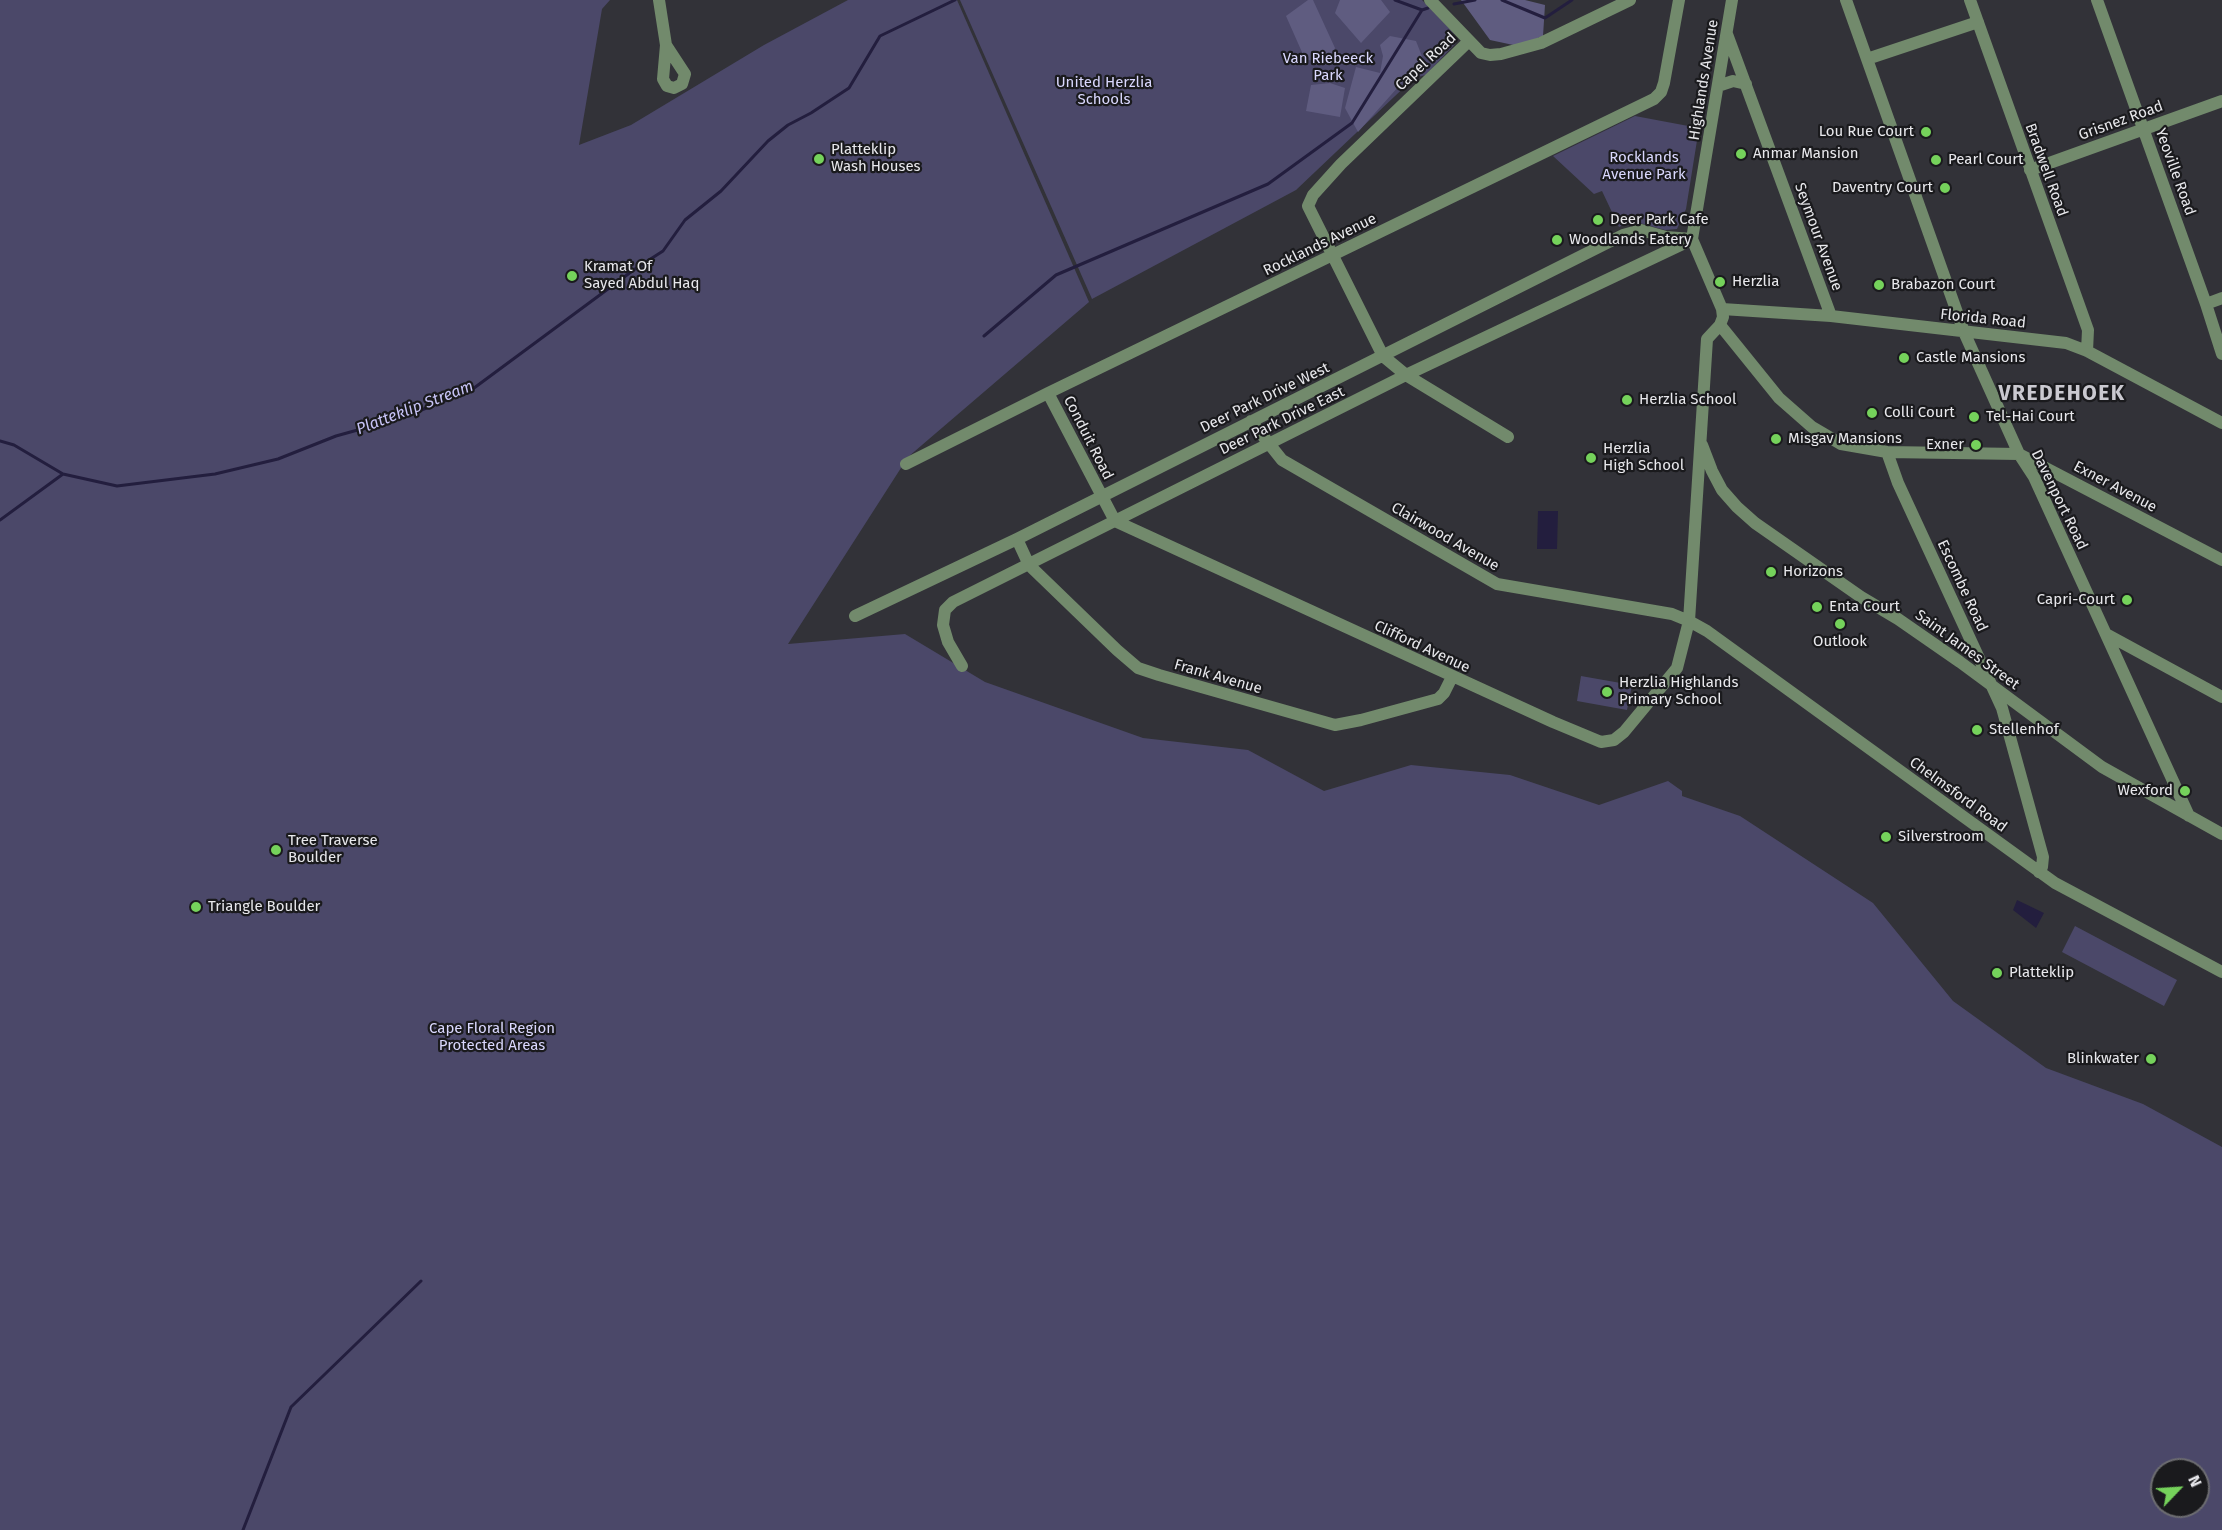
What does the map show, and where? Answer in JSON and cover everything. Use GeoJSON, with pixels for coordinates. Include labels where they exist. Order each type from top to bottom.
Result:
{"type":"FeatureCollection","features":[{"type":"Feature","properties":{"kind":"street"},"geometry":{"type":"LineString","coordinates":[[659,0],[666,45]]}},
{"type":"Feature","properties":{"kind":"street"},"geometry":{"type":"LineString","coordinates":[[1430,0],[1468,41]]}},
{"type":"Feature","properties":{"kind":"street","name":"Capel Road"},"geometry":{"type":"LineString","coordinates":[[1332,256],[1308,206],[1313,195],[1341,164],[1468,41],[1481,53],[1501,54],[1548,40],[1630,0]]}},
{"type":"Feature","properties":{"kind":"street","name":"Rocklands Avenue"},"geometry":{"type":"LineString","coordinates":[[906,464],[1654,99],[1661,92],[1664,83],[1679,0]]}},
{"type":"Feature","properties":{"kind":"street","name":"Highlands Avenue"},"geometry":{"type":"LineString","coordinates":[[1692,239],[1732,0]]}},
{"type":"Feature","properties":{"kind":"street","name":"Davenport Road"},"geometry":{"type":"LineString","coordinates":[[1846,0],[1964,332],[2019,454],[2034,477],[2189,816]]}},
{"type":"Feature","properties":{"kind":"street","name":"Bradwell Road"},"geometry":{"type":"LineString","coordinates":[[1970,0],[2088,330],[2087,351]]}},
{"type":"Feature","properties":{"kind":"street","name":"Yeoville Road"},"geometry":{"type":"LineString","coordinates":[[2097,0],[2222,354]]}},
{"type":"Feature","properties":{"kind":"street"},"geometry":{"type":"LineString","coordinates":[[1867,59],[1978,22]]}},
{"type":"Feature","properties":{"kind":"street","name":"Seymour Avenue"},"geometry":{"type":"LineString","coordinates":[[1727,33],[1831,316]]}},
{"type":"Feature","properties":{"kind":"street"},"geometry":{"type":"LineString","coordinates":[[1718,86],[1733,81],[1746,84]]}},
{"type":"Feature","properties":{"kind":"street","name":"Grisnez Road"},"geometry":{"type":"LineString","coordinates":[[2030,170],[2222,101]]}},
{"type":"Feature","properties":{"kind":"street"},"geometry":{"type":"LineString","coordinates":[[1641,230],[1666,237],[1692,239],[1722,309],[1723,317],[1707,339],[1689,621]]}},
{"type":"Feature","properties":{"kind":"street"},"geometry":{"type":"LineString","coordinates":[[1641,230],[1652,242],[1652,257]]}},
{"type":"Feature","properties":{"kind":"street","name":"Deer Park Drive West"},"geometry":{"type":"LineString","coordinates":[[855,616],[1017,539],[1623,235],[1641,230]]}},
{"type":"Feature","properties":{"kind":"street","name":"Deer Park Drive East"},"geometry":{"type":"LineString","coordinates":[[962,666],[944,632],[943,614],[946,606],[1406,375],[1692,239]]}},
{"type":"Feature","properties":{"kind":"street"},"geometry":{"type":"LineString","coordinates":[[1332,256],[1383,356],[1406,375],[1508,437]]}},
{"type":"Feature","properties":{"kind":"street"},"geometry":{"type":"LineString","coordinates":[[2206,304],[2222,298]]}},
{"type":"Feature","properties":{"kind":"street","name":"Florida Road"},"geometry":{"type":"LineString","coordinates":[[1722,309],[1831,316],[2066,343],[2087,351],[2222,423]]}},
{"type":"Feature","properties":{"kind":"street","name":"Exner Avenue"},"geometry":{"type":"LineString","coordinates":[[1720,324],[1779,398],[1812,427],[1841,444],[1887,452],[2019,454],[2222,560]]}},
{"type":"Feature","properties":{"kind":"street","name":"Conduit Road"},"geometry":{"type":"LineString","coordinates":[[1048,393],[1101,497]]}},
{"type":"Feature","properties":{"kind":"street","name":"Clairwood Avenue"},"geometry":{"type":"LineString","coordinates":[[1251,421],[1282,460],[1497,584],[1672,614],[1689,621]]}},
{"type":"Feature","properties":{"kind":"street","name":"Saint James Street"},"geometry":{"type":"LineString","coordinates":[[1700,438],[1712,471],[1722,490],[1755,523],[1861,597],[1898,619],[2102,766],[2222,834]]}},
{"type":"Feature","properties":{"kind":"street","name":"Escombe Road"},"geometry":{"type":"LineString","coordinates":[[1887,452],[1898,483],[2002,708],[2043,857],[2039,872]]}},
{"type":"Feature","properties":{"kind":"street"},"geometry":{"type":"LineString","coordinates":[[1101,497],[1115,521]]}},
{"type":"Feature","properties":{"kind":"street","name":"Clifford Avenue"},"geometry":{"type":"LineString","coordinates":[[1115,521],[1452,677],[1590,738],[1608,742],[1624,732],[1677,668],[1689,621]]}},
{"type":"Feature","properties":{"kind":"street","name":"Frank Avenue"},"geometry":{"type":"LineString","coordinates":[[1017,539],[1029,565],[1138,668],[1335,725],[1432,701],[1444,693],[1452,677]]}},
{"type":"Feature","properties":{"kind":"street","name":"Chelmsford Road"},"geometry":{"type":"LineString","coordinates":[[1689,621],[1707,631],[2039,872],[2093,904],[2222,972]]}},
{"type":"Feature","properties":{"kind":"street"},"geometry":{"type":"LineString","coordinates":[[2106,634],[2222,697]]}},
{"type":"Feature","properties":{"kind":"street"},"geometry":{"type":"LineString","coordinates":[[2122,668],[2132,658],[2148,658]]}},
{"type":"Feature","properties":{"kind":"street"},"geometry":{"type":"LineString","coordinates":[[2159,799],[2168,788],[2169,773]]}},
{"type":"Feature","properties":{"kind":"green space","name":"Cape Floral Region Protected Areas"},"geometry":{"type":"Polygon","coordinates":[[[0,0],[610,0],[602,9],[579,145],[631,125],[764,45],[848,0],[957,0],[1089,302],[908,457],[788,644],[905,634],[985,682],[1143,738],[1248,750],[1324,791],[1411,765],[1510,775],[1599,805],[1668,781],[1682,791],[1682,796],[1740,816],[1873,903],[1953,1001],[2046,1068],[2143,1104],[2222,1147],[2222,1530],[0,1530],[0,0]]]}},
{"type":"Feature","properties":{"kind":"green space"},"geometry":{"type":"Polygon","coordinates":[[[960,0],[1422,0],[1451,30],[1456,43],[1426,75],[1414,78],[1296,190],[1092,299],[960,0]]]}},
{"type":"Feature","properties":{"kind":"green space","name":"Rocklands Avenue Park"},"geometry":{"type":"Polygon","coordinates":[[[1635,116],[1699,128],[1686,209],[1677,229],[1665,230],[1632,221],[1619,227],[1602,191],[1594,194],[1553,156],[1635,116]]]}},
{"type":"Feature","properties":{"kind":"green space"},"geometry":{"type":"Polygon","coordinates":[[[1581,676],[1632,685],[1627,710],[1577,701],[1581,676]]]}},
{"type":"Feature","properties":{"kind":"green space"},"geometry":{"type":"Polygon","coordinates":[[[2075,926],[2177,980],[2164,1006],[2062,952],[2075,926]]]}},
{"type":"Feature","properties":{"kind":"shaded area"},"geometry":{"type":"Polygon","coordinates":[[[1308,0],[1313,0],[1335,48],[1329,65],[1305,59],[1286,16],[1308,0]]]}},
{"type":"Feature","properties":{"kind":"shaded area"},"geometry":{"type":"Polygon","coordinates":[[[1340,0],[1381,0],[1390,12],[1361,43],[1335,13],[1340,0]]]}},
{"type":"Feature","properties":{"kind":"shaded area"},"geometry":{"type":"Polygon","coordinates":[[[1461,0],[1525,0],[1545,5],[1543,36],[1518,46],[1490,40],[1461,0]]]}},
{"type":"Feature","properties":{"kind":"shaded area"},"geometry":{"type":"Polygon","coordinates":[[[1390,36],[1416,41],[1423,59],[1358,132],[1345,108],[1356,67],[1380,73],[1383,56],[1380,45],[1390,36]]]}},
{"type":"Feature","properties":{"kind":"shaded area"},"geometry":{"type":"Polygon","coordinates":[[[1330,83],[1345,88],[1340,117],[1306,111],[1311,85],[1330,83]]]}},
{"type":"Feature","properties":{"kind":"shaded area"},"geometry":{"type":"Polygon","coordinates":[[[1538,511],[1558,511],[1557,549],[1537,549],[1538,511]]]}},
{"type":"Feature","properties":{"kind":"shaded area"},"geometry":{"type":"Polygon","coordinates":[[[2017,900],[2044,913],[2036,928],[2013,910],[2017,900]]]}},
{"type":"Feature","properties":{"kind":"waterway","name":"Platteklip Stream"},"geometry":{"type":"LineString","coordinates":[[0,441],[14,445],[63,474],[117,486],[215,474],[278,459],[336,436],[401,418],[470,391],[635,269],[663,251],[685,220],[721,191],[768,141],[788,125],[849,88],[880,36],[955,0]]}},
{"type":"Feature","properties":{"kind":"waterway","name":"Platteklip"},"geometry":{"type":"LineString","coordinates":[[1395,0],[1422,10],[1428,8]]}},
{"type":"Feature","properties":{"kind":"waterway","name":"Platteklip"},"geometry":{"type":"LineString","coordinates":[[1454,4],[1475,0]]}},
{"type":"Feature","properties":{"kind":"waterway","name":"Platteklip"},"geometry":{"type":"LineString","coordinates":[[1502,0],[1545,18],[1572,0]]}},
{"type":"Feature","properties":{"kind":"waterway"},"geometry":{"type":"LineString","coordinates":[[984,336],[1056,275],[1268,184],[1352,123],[1422,10]]}},
{"type":"Feature","properties":{"kind":"waterway"},"geometry":{"type":"LineString","coordinates":[[0,520],[63,474]]}},
{"type":"Feature","properties":{"kind":"waterway"},"geometry":{"type":"LineString","coordinates":[[243,1530],[291,1407],[421,1281]]}},
{"type":"Feature","properties":{"kind":"place","name":"Lou Rue Court"},"geometry":{"type":"Point","coordinates":[1926,132]}},
{"type":"Feature","properties":{"kind":"place","name":"Anmar Mansion"},"geometry":{"type":"Point","coordinates":[1741,154]}},
{"type":"Feature","properties":{"kind":"place","name":"Platteklip Wash Houses"},"geometry":{"type":"Point","coordinates":[819,159]}},
{"type":"Feature","properties":{"kind":"place","name":"Pearl Court"},"geometry":{"type":"Point","coordinates":[1936,160]}},
{"type":"Feature","properties":{"kind":"place","name":"Daventry Court"},"geometry":{"type":"Point","coordinates":[1945,188]}},
{"type":"Feature","properties":{"kind":"place","name":"Deer Park Cafe"},"geometry":{"type":"Point","coordinates":[1598,220]}},
{"type":"Feature","properties":{"kind":"place","name":"Woodlands Eatery"},"geometry":{"type":"Point","coordinates":[1557,240]}},
{"type":"Feature","properties":{"kind":"place","name":"Kramat Of Sayed Abdul Haq"},"geometry":{"type":"Point","coordinates":[572,276]}},
{"type":"Feature","properties":{"kind":"place","name":"Herzlia"},"geometry":{"type":"Point","coordinates":[1720,282]}},
{"type":"Feature","properties":{"kind":"place","name":"Brabazon Court"},"geometry":{"type":"Point","coordinates":[1879,285]}},
{"type":"Feature","properties":{"kind":"place","name":"Castle Mansions"},"geometry":{"type":"Point","coordinates":[1904,358]}},
{"type":"Feature","properties":{"kind":"place","name":"Herzlia School"},"geometry":{"type":"Point","coordinates":[1627,400]}},
{"type":"Feature","properties":{"kind":"place","name":"Colli Court"},"geometry":{"type":"Point","coordinates":[1872,413]}},
{"type":"Feature","properties":{"kind":"place","name":"Tel-Hai Court"},"geometry":{"type":"Point","coordinates":[1974,417]}},
{"type":"Feature","properties":{"kind":"place","name":"Misgav Mansions"},"geometry":{"type":"Point","coordinates":[1776,439]}},
{"type":"Feature","properties":{"kind":"place","name":"Exner"},"geometry":{"type":"Point","coordinates":[1976,445]}},
{"type":"Feature","properties":{"kind":"place","name":"Herzlia High School"},"geometry":{"type":"Point","coordinates":[1591,458]}},
{"type":"Feature","properties":{"kind":"place","name":"Horizons"},"geometry":{"type":"Point","coordinates":[1771,572]}},
{"type":"Feature","properties":{"kind":"place","name":"Capri-Court"},"geometry":{"type":"Point","coordinates":[2127,600]}},
{"type":"Feature","properties":{"kind":"place","name":"Enta Court"},"geometry":{"type":"Point","coordinates":[1817,607]}},
{"type":"Feature","properties":{"kind":"place","name":"Outlook"},"geometry":{"type":"Point","coordinates":[1840,624]}},
{"type":"Feature","properties":{"kind":"place","name":"Herzlia Highlands Primary School"},"geometry":{"type":"Point","coordinates":[1607,692]}},
{"type":"Feature","properties":{"kind":"place","name":"Stellenhof"},"geometry":{"type":"Point","coordinates":[1977,730]}},
{"type":"Feature","properties":{"kind":"place","name":"Wexford"},"geometry":{"type":"Point","coordinates":[2185,791]}},
{"type":"Feature","properties":{"kind":"place","name":"Silverstroom"},"geometry":{"type":"Point","coordinates":[1886,837]}},
{"type":"Feature","properties":{"kind":"place","name":"Tree Traverse Boulder"},"geometry":{"type":"Point","coordinates":[276,850]}},
{"type":"Feature","properties":{"kind":"place","name":"Triangle Boulder"},"geometry":{"type":"Point","coordinates":[196,907]}},
{"type":"Feature","properties":{"kind":"place","name":"Platteklip"},"geometry":{"type":"Point","coordinates":[1997,973]}},
{"type":"Feature","properties":{"kind":"place","name":"Blinkwater"},"geometry":{"type":"Point","coordinates":[2151,1059]}},
{"type":"Feature","properties":{"kind":"district","name":"VREDEHOEK"},"geometry":{"type":"Point","coordinates":[2062,394]}},
{"type":"Feature","properties":{"kind":"park label","name":"Van Riebeeck Park"},"geometry":{"type":"Point","coordinates":[1328,68]}},
{"type":"Feature","properties":{"kind":"park label","name":"United Herzlia Schools"},"geometry":{"type":"Point","coordinates":[1104,92]}}]}
